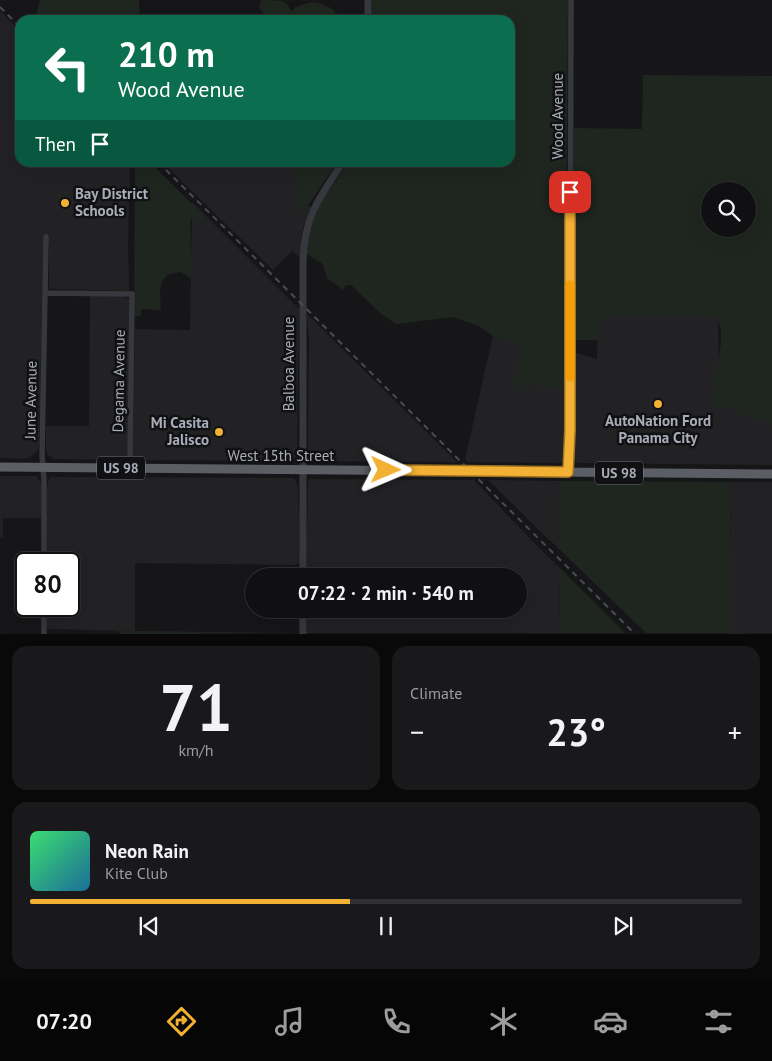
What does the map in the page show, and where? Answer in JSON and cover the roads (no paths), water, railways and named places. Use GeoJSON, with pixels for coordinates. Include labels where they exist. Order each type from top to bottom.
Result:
{"type":"FeatureCollection","features":[{"type":"Feature","properties":{"kind":"highway","name":"West 15th Street"},"geometry":{"type":"LineString","coordinates":[[0,467],[772,474]]}},
{"type":"Feature","properties":{"kind":"street"},"geometry":{"type":"LineString","coordinates":[[368,0],[368,15]]}},
{"type":"Feature","properties":{"kind":"street","name":"Wood Avenue"},"geometry":{"type":"LineString","coordinates":[[568,472],[570,430],[571,0]]}},
{"type":"Feature","properties":{"kind":"street","name":"Balboa Avenue"},"geometry":{"type":"LineString","coordinates":[[303,568],[304,239],[314,206],[340,167]]}},
{"type":"Feature","properties":{"kind":"street","name":"June Avenue"},"geometry":{"type":"LineString","coordinates":[[44,552],[44,467],[42,455],[46,237]]}},
{"type":"Feature","properties":{"kind":"street","name":"Degama Avenue"},"geometry":{"type":"LineString","coordinates":[[46,293],[132,294],[130,468]]}},
{"type":"Feature","properties":{"kind":"street"},"geometry":{"type":"LineString","coordinates":[[44,617],[44,634]]}},
{"type":"Feature","properties":{"kind":"street"},"geometry":{"type":"LineString","coordinates":[[303,618],[303,634]]}},
{"type":"Feature","properties":{"kind":"railway"},"geometry":{"type":"LineString","coordinates":[[0,7],[15,22]]}},
{"type":"Feature","properties":{"kind":"railway"},"geometry":{"type":"LineString","coordinates":[[163,167],[635,634]]}},
{"type":"Feature","properties":{"kind":"place","name":"Bay District Schools"},"geometry":{"type":"Point","coordinates":[65,203]}},
{"type":"Feature","properties":{"kind":"place","name":"AutoNation Ford Panama City"},"geometry":{"type":"Point","coordinates":[658,404]}},
{"type":"Feature","properties":{"kind":"place","name":"Mi Casita Jalisco"},"geometry":{"type":"Point","coordinates":[219,432]}}]}
